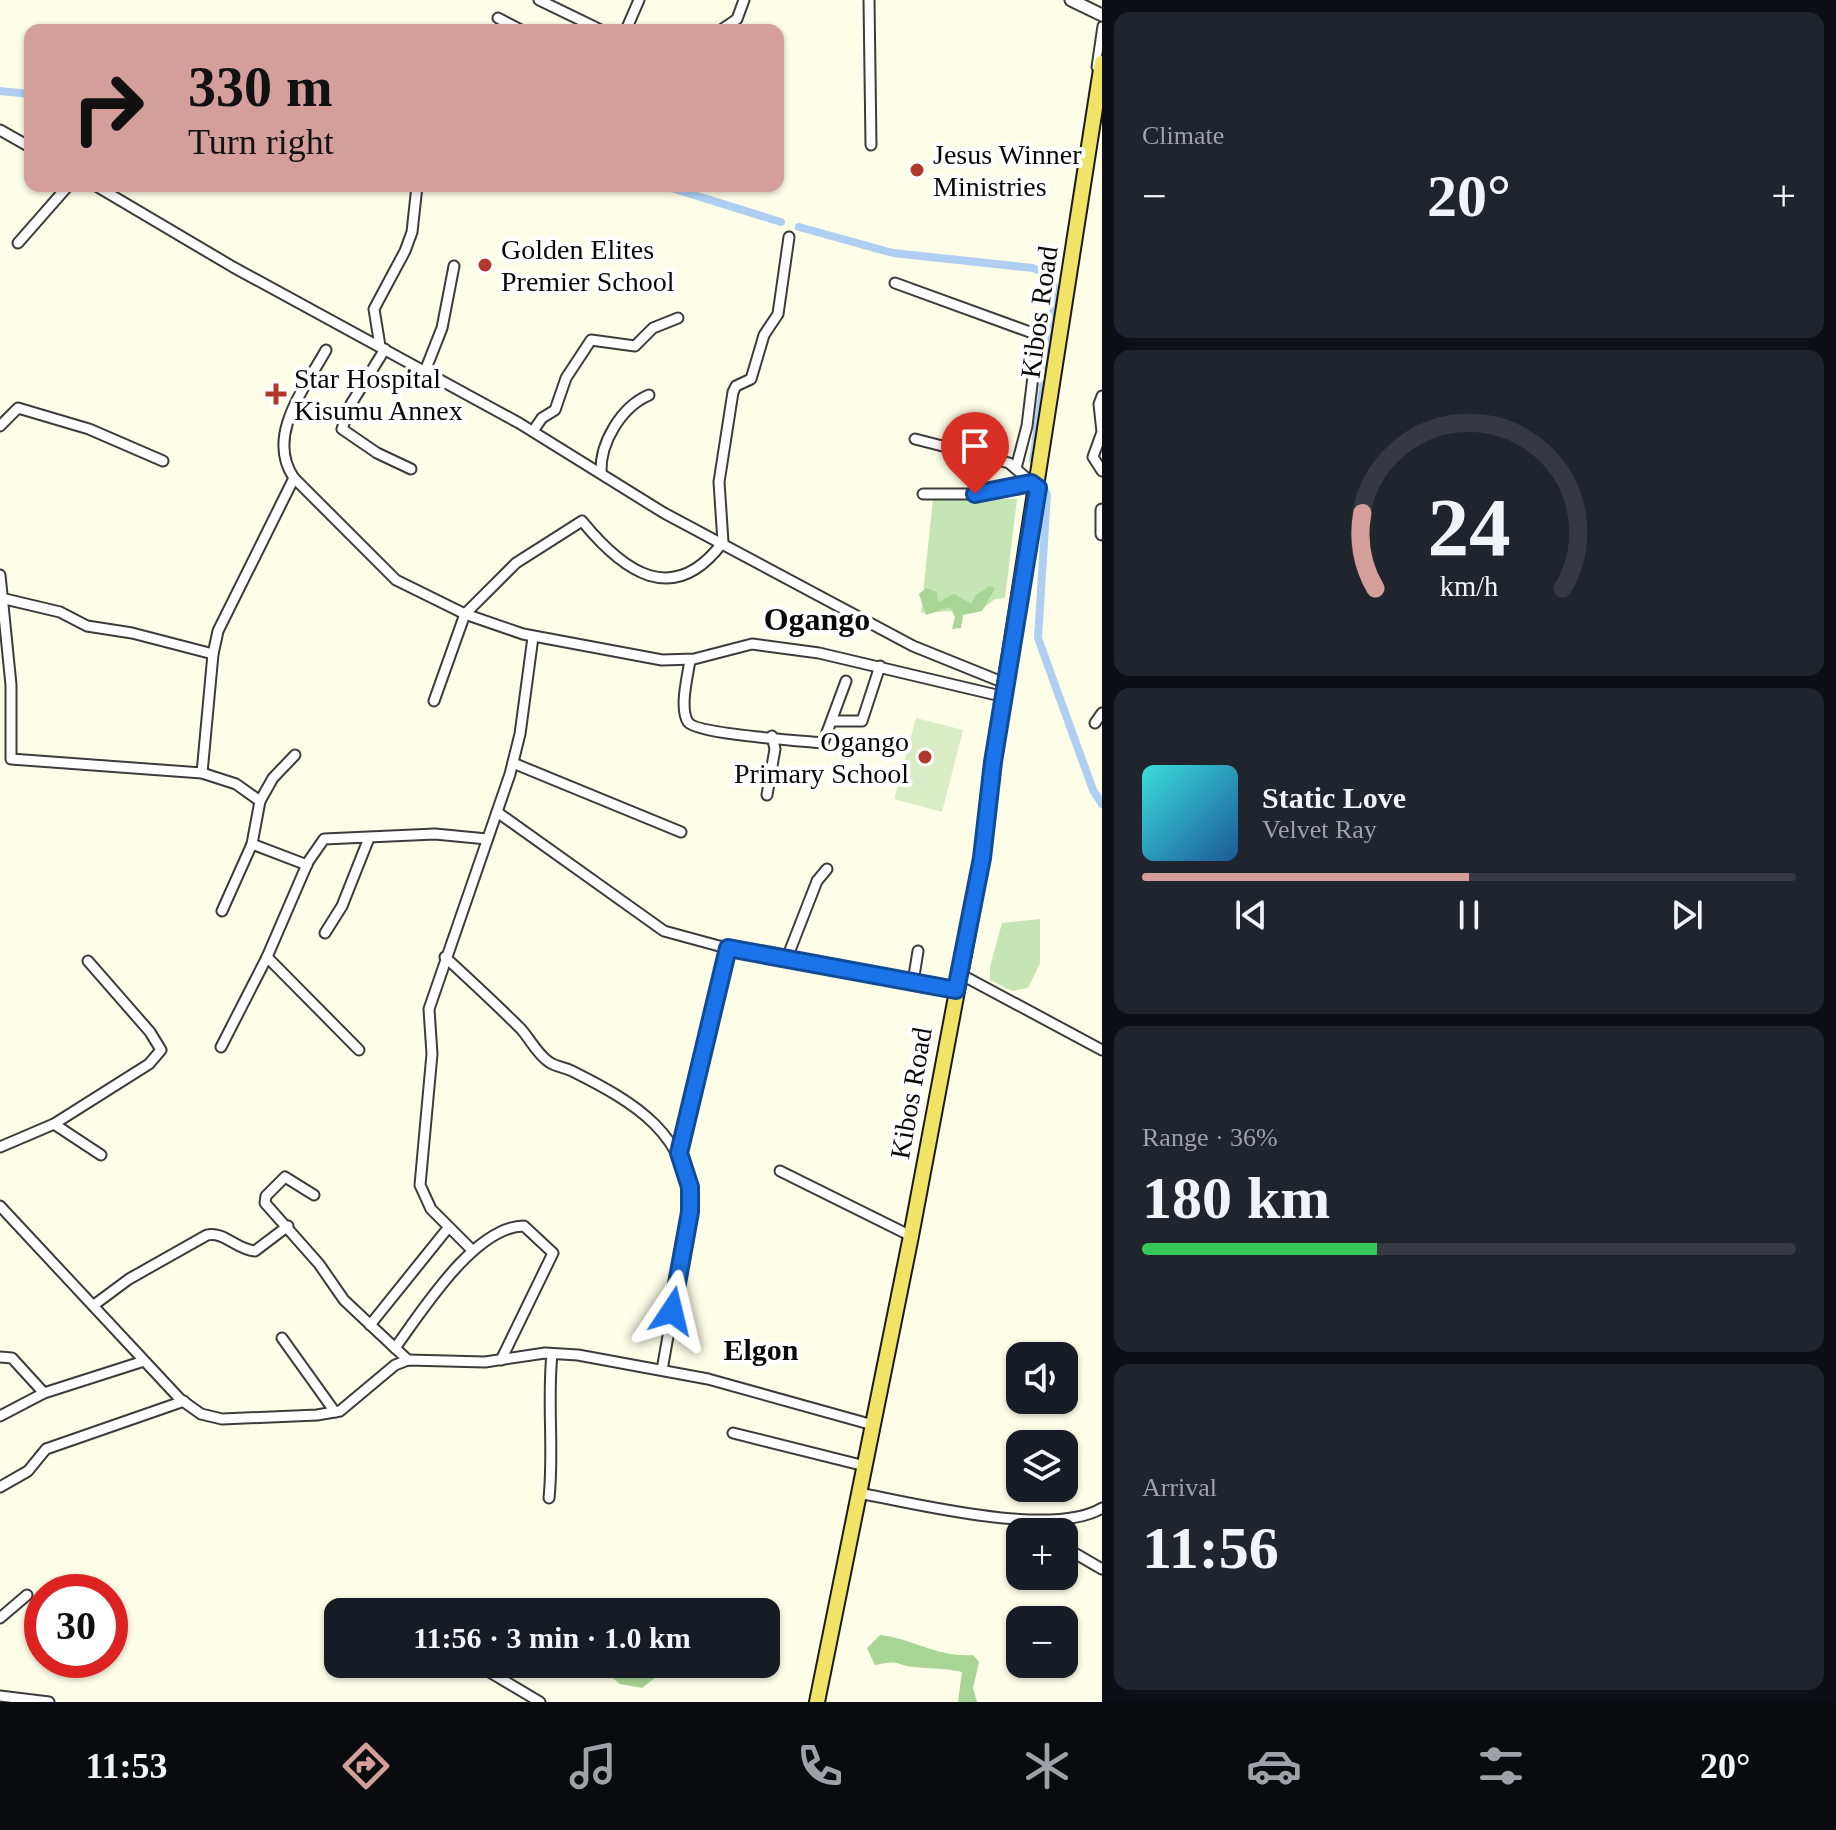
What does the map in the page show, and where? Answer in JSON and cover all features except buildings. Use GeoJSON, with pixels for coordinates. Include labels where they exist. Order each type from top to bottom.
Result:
{"type":"FeatureCollection","features":[{"type":"Feature","properties":{"kind":"main road","name":"Kibos Road"},"geometry":{"type":"LineString","coordinates":[[817,1702],[911,1236],[982,858],[1036,486],[1097,128],[1102,63]]}},
{"type":"Feature","properties":{"kind":"street"},"geometry":{"type":"LineString","coordinates":[[539,0],[589,24]]}},
{"type":"Feature","properties":{"kind":"street"},"geometry":{"type":"LineString","coordinates":[[629,24],[639,0]]}},
{"type":"Feature","properties":{"kind":"street"},"geometry":{"type":"LineString","coordinates":[[730,24],[737,19],[744,0]]}},
{"type":"Feature","properties":{"kind":"street"},"geometry":{"type":"LineString","coordinates":[[869,0],[871,145]]}},
{"type":"Feature","properties":{"kind":"street"},"geometry":{"type":"LineString","coordinates":[[1062,0],[1102,20]]}},
{"type":"Feature","properties":{"kind":"street"},"geometry":{"type":"LineString","coordinates":[[1071,0],[1102,20]]}},
{"type":"Feature","properties":{"kind":"street"},"geometry":{"type":"LineString","coordinates":[[498,18],[510,24]]}},
{"type":"Feature","properties":{"kind":"street"},"geometry":{"type":"LineString","coordinates":[[1091,105],[1102,20]]}},
{"type":"Feature","properties":{"kind":"street"},"geometry":{"type":"LineString","coordinates":[[0,130],[24,144]]}},
{"type":"Feature","properties":{"kind":"street"},"geometry":{"type":"LineString","coordinates":[[18,243],[63,192]]}},
{"type":"Feature","properties":{"kind":"street"},"geometry":{"type":"LineString","coordinates":[[106,192],[233,267],[533,431],[664,513],[913,646],[1006,691]]}},
{"type":"Feature","properties":{"kind":"street"},"geometry":{"type":"LineString","coordinates":[[411,469],[377,453],[342,429],[351,404],[382,348],[374,309],[412,232],[416,192]]}},
{"type":"Feature","properties":{"kind":"street"},"geometry":{"type":"LineString","coordinates":[[434,701],[465,614],[516,563],[582,521],[622,565],[656,579],[675,579],[711,559],[723,542],[719,482],[733,392],[736,386],[751,379],[764,335],[776,319],[789,237]]}},
{"type":"Feature","properties":{"kind":"street"},"geometry":{"type":"LineString","coordinates":[[425,371],[442,328],[454,266]]}},
{"type":"Feature","properties":{"kind":"street"},"geometry":{"type":"LineString","coordinates":[[895,283],[1038,335],[1027,426],[1016,468]]}},
{"type":"Feature","properties":{"kind":"street"},"geometry":{"type":"LineString","coordinates":[[533,431],[542,418],[555,410],[566,378],[591,340],[635,346],[653,328],[678,318]]}},
{"type":"Feature","properties":{"kind":"street"},"geometry":{"type":"LineString","coordinates":[[326,350],[294,408],[283,437],[283,457],[294,478],[396,580],[465,614],[533,637],[662,660],[690,660],[741,643],[752,644],[1006,691]]}},
{"type":"Feature","properties":{"kind":"street"},"geometry":{"type":"LineString","coordinates":[[601,472],[602,450],[609,435],[635,404],[649,395]]}},
{"type":"Feature","properties":{"kind":"street"},"geometry":{"type":"LineString","coordinates":[[1102,396],[1099,404],[1102,432],[1093,457],[1094,464],[1102,471]]}},
{"type":"Feature","properties":{"kind":"street"},"geometry":{"type":"LineString","coordinates":[[0,426],[18,408],[89,429],[163,461]]}},
{"type":"Feature","properties":{"kind":"street"},"geometry":{"type":"LineString","coordinates":[[915,439],[1016,468],[1036,486]]}},
{"type":"Feature","properties":{"kind":"street"},"geometry":{"type":"LineString","coordinates":[[202,773],[218,631],[294,478]]}},
{"type":"Feature","properties":{"kind":"street"},"geometry":{"type":"LineString","coordinates":[[923,494],[975,494],[1036,486]]}},
{"type":"Feature","properties":{"kind":"street"},"geometry":{"type":"LineString","coordinates":[[1102,510],[1102,534]]}},
{"type":"Feature","properties":{"kind":"street"},"geometry":{"type":"LineString","coordinates":[[0,575],[11,685],[5,759],[202,773],[236,784],[260,801]]}},
{"type":"Feature","properties":{"kind":"street"},"geometry":{"type":"LineString","coordinates":[[2,597],[60,612],[87,626],[132,633],[213,654]]}},
{"type":"Feature","properties":{"kind":"street"},"geometry":{"type":"LineString","coordinates":[[471,1249],[448,1228],[423,1197],[420,1185],[432,1054],[429,1009],[513,763],[533,637]]}},
{"type":"Feature","properties":{"kind":"street"},"geometry":{"type":"LineString","coordinates":[[690,660],[685,714],[689,722],[703,730],[823,743],[846,681]]}},
{"type":"Feature","properties":{"kind":"street"},"geometry":{"type":"LineString","coordinates":[[833,721],[862,721],[880,666]]}},
{"type":"Feature","properties":{"kind":"street"},"geometry":{"type":"LineString","coordinates":[[1095,723],[1102,713]]}},
{"type":"Feature","properties":{"kind":"street"},"geometry":{"type":"LineString","coordinates":[[767,795],[775,749],[772,736]]}},
{"type":"Feature","properties":{"kind":"street"},"geometry":{"type":"LineString","coordinates":[[222,911],[252,844],[260,801],[273,778],[295,755]]}},
{"type":"Feature","properties":{"kind":"street"},"geometry":{"type":"LineString","coordinates":[[513,763],[681,832]]}},
{"type":"Feature","properties":{"kind":"street"},"geometry":{"type":"LineString","coordinates":[[497,812],[645,920],[698,942],[956,990]]}},
{"type":"Feature","properties":{"kind":"street"},"geometry":{"type":"LineString","coordinates":[[221,1047],[267,957],[307,865],[328,837],[435,834],[487,839]]}},
{"type":"Feature","properties":{"kind":"street"},"geometry":{"type":"LineString","coordinates":[[325,933],[342,906],[369,838]]}},
{"type":"Feature","properties":{"kind":"street"},"geometry":{"type":"LineString","coordinates":[[252,844],[307,865]]}},
{"type":"Feature","properties":{"kind":"street"},"geometry":{"type":"LineString","coordinates":[[787,958],[817,881],[827,869]]}},
{"type":"Feature","properties":{"kind":"street"},"geometry":{"type":"LineString","coordinates":[[679,1153],[728,948]]}},
{"type":"Feature","properties":{"kind":"street"},"geometry":{"type":"LineString","coordinates":[[913,982],[918,951]]}},
{"type":"Feature","properties":{"kind":"street"},"geometry":{"type":"LineString","coordinates":[[267,957],[359,1050]]}},
{"type":"Feature","properties":{"kind":"street"},"geometry":{"type":"LineString","coordinates":[[445,957],[514,1022],[546,1061],[568,1069],[634,1108],[661,1130],[679,1153],[690,1187],[690,1212],[662,1370]]}},
{"type":"Feature","properties":{"kind":"street"},"geometry":{"type":"LineString","coordinates":[[0,1147],[54,1124],[149,1064],[161,1050],[150,1032],[88,961]]}},
{"type":"Feature","properties":{"kind":"street"},"geometry":{"type":"LineString","coordinates":[[960,974],[1102,1050]]}},
{"type":"Feature","properties":{"kind":"street"},"geometry":{"type":"LineString","coordinates":[[54,1124],[101,1155]]}},
{"type":"Feature","properties":{"kind":"street"},"geometry":{"type":"LineString","coordinates":[[780,1171],[911,1236]]}},
{"type":"Feature","properties":{"kind":"street"},"geometry":{"type":"LineString","coordinates":[[314,1195],[285,1177],[266,1196],[267,1207],[288,1226],[344,1300],[408,1360]]}},
{"type":"Feature","properties":{"kind":"street"},"geometry":{"type":"LineString","coordinates":[[0,1206],[144,1361],[201,1414],[236,1420],[335,1412],[355,1400],[395,1365],[408,1360],[501,1360],[552,1354],[708,1379],[873,1425]]}},
{"type":"Feature","properties":{"kind":"street"},"geometry":{"type":"LineString","coordinates":[[94,1305],[129,1279],[207,1235],[218,1234],[234,1245],[255,1251],[288,1226]]}},
{"type":"Feature","properties":{"kind":"street"},"geometry":{"type":"LineString","coordinates":[[395,1348],[471,1249],[519,1226],[528,1228],[552,1250],[501,1360]]}},
{"type":"Feature","properties":{"kind":"street"},"geometry":{"type":"LineString","coordinates":[[370,1325],[448,1228]]}},
{"type":"Feature","properties":{"kind":"street"},"geometry":{"type":"LineString","coordinates":[[282,1338],[335,1412]]}},
{"type":"Feature","properties":{"kind":"street"},"geometry":{"type":"LineString","coordinates":[[549,1498],[553,1427],[548,1392],[552,1354]]}},
{"type":"Feature","properties":{"kind":"street"},"geometry":{"type":"LineString","coordinates":[[0,1357],[12,1358],[44,1393]]}},
{"type":"Feature","properties":{"kind":"street"},"geometry":{"type":"LineString","coordinates":[[0,1416],[44,1393],[144,1361]]}},
{"type":"Feature","properties":{"kind":"street"},"geometry":{"type":"LineString","coordinates":[[0,1487],[28,1471],[46,1449],[184,1401]]}},
{"type":"Feature","properties":{"kind":"street"},"geometry":{"type":"LineString","coordinates":[[733,1433],[865,1466]]}},
{"type":"Feature","properties":{"kind":"street"},"geometry":{"type":"LineString","coordinates":[[859,1493],[1013,1518]]}},
{"type":"Feature","properties":{"kind":"street"},"geometry":{"type":"LineString","coordinates":[[1067,1518],[1102,1508]]}},
{"type":"Feature","properties":{"kind":"street"},"geometry":{"type":"LineString","coordinates":[[1078,1555],[1102,1569]]}},
{"type":"Feature","properties":{"kind":"street"},"geometry":{"type":"LineString","coordinates":[[0,1618],[24,1598]]}},
{"type":"Feature","properties":{"kind":"street"},"geometry":{"type":"LineString","coordinates":[[500,1678],[540,1702]]}},
{"type":"Feature","properties":{"kind":"street"},"geometry":{"type":"LineString","coordinates":[[0,1696],[49,1702]]}},
{"type":"Feature","properties":{"kind":"green space"},"geometry":{"type":"Polygon","coordinates":[[[933,499],[1017,499],[1005,598],[995,599],[982,609],[921,613],[933,499]]]}},
{"type":"Feature","properties":{"kind":"green space"},"geometry":{"type":"Polygon","coordinates":[[[990,586],[995,588],[982,611],[963,615],[961,628],[952,629],[955,617],[950,607],[926,615],[919,594],[926,588],[937,592],[938,602],[954,594],[971,604],[976,595],[990,586]]]}},
{"type":"Feature","properties":{"kind":"green space"},"geometry":{"type":"Polygon","coordinates":[[[916,718],[963,730],[942,812],[894,799],[916,718]]]}},
{"type":"Feature","properties":{"kind":"green space"},"geometry":{"type":"Polygon","coordinates":[[[1040,919],[1040,963],[1028,988],[1012,991],[990,980],[990,967],[1002,923],[1040,919]]]}},
{"type":"Feature","properties":{"kind":"green space"},"geometry":{"type":"Polygon","coordinates":[[[880,1635],[948,1654],[973,1655],[979,1662],[973,1688],[977,1702],[958,1702],[962,1672],[894,1662],[875,1665],[867,1648],[880,1635]]]}},
{"type":"Feature","properties":{"kind":"green space"},"geometry":{"type":"Polygon","coordinates":[[[612,1678],[655,1678],[642,1688],[620,1684],[612,1678]]]}},
{"type":"Feature","properties":{"kind":"waterway"},"geometry":{"type":"LineString","coordinates":[[0,91],[24,93]]}},
{"type":"Feature","properties":{"kind":"waterway"},"geometry":{"type":"LineString","coordinates":[[684,192],[781,222]]}},
{"type":"Feature","properties":{"kind":"waterway"},"geometry":{"type":"LineString","coordinates":[[799,227],[893,253],[1033,268],[1050,276],[1056,293],[1033,460]]}},
{"type":"Feature","properties":{"kind":"waterway"},"geometry":{"type":"LineString","coordinates":[[1039,480],[1047,495],[1038,638],[1093,790],[1102,804]]}},
{"type":"Feature","properties":{"kind":"place","name":"Jesus Winner Ministries"},"geometry":{"type":"Point","coordinates":[917,170]}},
{"type":"Feature","properties":{"kind":"place","name":"Golden Elites Premier School"},"geometry":{"type":"Point","coordinates":[485,265]}},
{"type":"Feature","properties":{"kind":"place","name":"Star Hospital Kisumu Annex"},"geometry":{"type":"Point","coordinates":[276,394]}},
{"type":"Feature","properties":{"kind":"place","name":"Ogango Primary School"},"geometry":{"type":"Point","coordinates":[925,757]}},
{"type":"Feature","properties":{"kind":"district","name":"Ogango"},"geometry":{"type":"Point","coordinates":[817,619]}},
{"type":"Feature","properties":{"kind":"district","name":"Elgon"},"geometry":{"type":"Point","coordinates":[761,1349]}},
{"type":"Feature","properties":{"kind":"route"},"geometry":{"type":"LineString","coordinates":[[672,1311],[690,1212],[690,1187],[679,1153],[728,948],[956,990],[982,858],[993,762],[1038,488],[1031,483],[975,494]]}}]}
